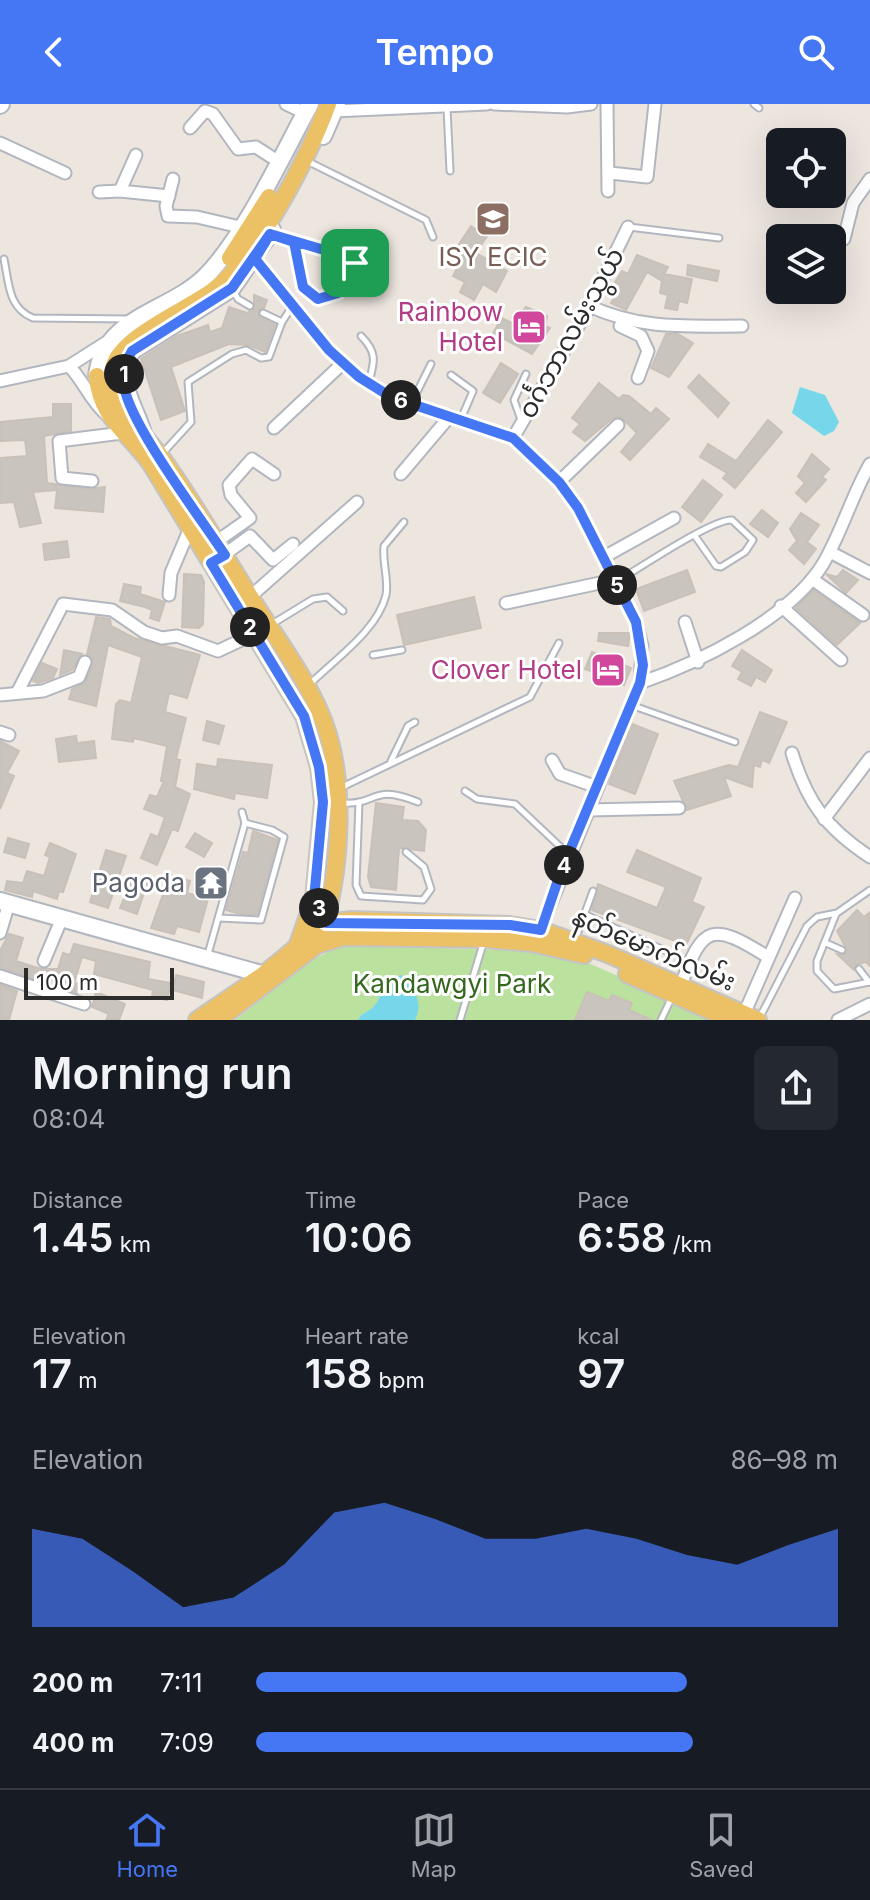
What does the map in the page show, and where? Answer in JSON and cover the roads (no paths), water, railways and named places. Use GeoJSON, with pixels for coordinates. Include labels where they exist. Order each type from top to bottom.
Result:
{"type":"FeatureCollection","features":[{"type":"Feature","properties":{"kind":"main road"},"geometry":{"type":"LineString","coordinates":[[197,1020],[317,945],[332,899],[338,795],[311,713],[160,455],[107,415],[97,376],[99,361],[111,339],[137,319],[197,284],[217,264],[279,162],[322,107]]}},
{"type":"Feature","properties":{"kind":"main road"},"geometry":{"type":"LineString","coordinates":[[133,435],[124,384],[125,363],[132,351],[232,288],[255,259],[311,163],[322,107]]}},
{"type":"Feature","properties":{"kind":"main road"},"geometry":{"type":"LineString","coordinates":[[298,944],[314,899],[323,802],[306,687],[261,630],[250,597],[217,554],[190,528],[133,435],[118,417],[106,389],[104,375],[112,351],[126,336],[193,295],[218,273],[275,188],[322,107]]}},
{"type":"Feature","properties":{"kind":"main road"},"geometry":{"type":"LineString","coordinates":[[314,899],[326,923]]}},
{"type":"Feature","properties":{"kind":"main road"},"geometry":{"type":"LineString","coordinates":[[332,899],[352,928]]}},
{"type":"Feature","properties":{"kind":"main road"},"geometry":{"type":"LineString","coordinates":[[4,902],[270,976]]}},
{"type":"Feature","properties":{"kind":"main road"},"geometry":{"type":"LineString","coordinates":[[218,1020],[270,976],[298,944],[326,923],[352,928]]}},
{"type":"Feature","properties":{"kind":"main road","name":"နတ်မောက်လမ်း"},"geometry":{"type":"LineString","coordinates":[[317,945],[352,928],[510,925],[748,1018]]}},
{"type":"Feature","properties":{"kind":"main road","name":"နတ်မောက်လမ်း"},"geometry":{"type":"LineString","coordinates":[[352,928],[485,939],[537,936],[575,941],[654,980]]}},
{"type":"Feature","properties":{"kind":"street"},"geometry":{"type":"LineString","coordinates":[[286,104],[322,107],[487,104]]}},
{"type":"Feature","properties":{"kind":"street"},"geometry":{"type":"LineString","coordinates":[[494,104],[588,104]]}},
{"type":"Feature","properties":{"kind":"street"},"geometry":{"type":"LineString","coordinates":[[607,104],[608,191]]}},
{"type":"Feature","properties":{"kind":"street"},"geometry":{"type":"LineString","coordinates":[[610,173],[647,177],[655,104]]}},
{"type":"Feature","properties":{"kind":"street"},"geometry":{"type":"LineString","coordinates":[[190,128],[205,111],[213,114],[238,149],[256,147],[279,162]]}},
{"type":"Feature","properties":{"kind":"street"},"geometry":{"type":"LineString","coordinates":[[0,143],[65,173]]}},
{"type":"Feature","properties":{"kind":"street"},"geometry":{"type":"LineString","coordinates":[[120,191],[136,155]]}},
{"type":"Feature","properties":{"kind":"street"},"geometry":{"type":"LineString","coordinates":[[173,179],[168,216],[211,219],[240,227]]}},
{"type":"Feature","properties":{"kind":"street"},"geometry":{"type":"LineString","coordinates":[[846,231],[853,203],[870,179]]}},
{"type":"Feature","properties":{"kind":"street"},"geometry":{"type":"LineString","coordinates":[[99,192],[169,196]]}},
{"type":"Feature","properties":{"kind":"street","name":"ဝင်္ဂဘာလမ်းသွယ်"},"geometry":{"type":"LineString","coordinates":[[513,438],[588,309],[628,227]]}},
{"type":"Feature","properties":{"kind":"street"},"geometry":{"type":"LineString","coordinates":[[255,259],[342,364],[369,383],[411,403],[513,438],[559,482],[578,508],[636,622],[643,665],[640,683],[537,936]]}},
{"type":"Feature","properties":{"kind":"street"},"geometry":{"type":"LineString","coordinates":[[588,309],[649,326],[742,326]]}},
{"type":"Feature","properties":{"kind":"street"},"geometry":{"type":"LineString","coordinates":[[588,309],[641,336],[648,351],[638,378]]}},
{"type":"Feature","properties":{"kind":"street"},"geometry":{"type":"LineString","coordinates":[[0,381],[69,366],[111,339]]}},
{"type":"Feature","properties":{"kind":"street"},"geometry":{"type":"LineString","coordinates":[[274,428],[342,364]]}},
{"type":"Feature","properties":{"kind":"street"},"geometry":{"type":"LineString","coordinates":[[69,366],[79,376],[96,406],[107,415]]}},
{"type":"Feature","properties":{"kind":"street"},"geometry":{"type":"LineString","coordinates":[[401,474],[456,418]]}},
{"type":"Feature","properties":{"kind":"street"},"geometry":{"type":"LineString","coordinates":[[559,482],[618,425]]}},
{"type":"Feature","properties":{"kind":"street"},"geometry":{"type":"LineString","coordinates":[[92,481],[62,478],[59,441],[133,435]]}},
{"type":"Feature","properties":{"kind":"street"},"geometry":{"type":"LineString","coordinates":[[217,554],[250,518],[231,495],[229,485],[252,459],[274,474]]}},
{"type":"Feature","properties":{"kind":"street"},"geometry":{"type":"LineString","coordinates":[[640,683],[698,662],[781,606],[812,579],[865,490],[870,464]]}},
{"type":"Feature","properties":{"kind":"street"},"geometry":{"type":"LineString","coordinates":[[250,597],[357,502]]}},
{"type":"Feature","properties":{"kind":"street"},"geometry":{"type":"LineString","coordinates":[[604,557],[674,518]]}},
{"type":"Feature","properties":{"kind":"street"},"geometry":{"type":"LineString","coordinates":[[169,595],[171,573],[190,528]]}},
{"type":"Feature","properties":{"kind":"street"},"geometry":{"type":"LineString","coordinates":[[217,554],[250,536],[273,560],[293,544]]}},
{"type":"Feature","properties":{"kind":"street"},"geometry":{"type":"LineString","coordinates":[[830,552],[870,573]]}},
{"type":"Feature","properties":{"kind":"street"},"geometry":{"type":"LineString","coordinates":[[812,579],[863,615]]}},
{"type":"Feature","properties":{"kind":"street"},"geometry":{"type":"LineString","coordinates":[[506,603],[615,581]]}},
{"type":"Feature","properties":{"kind":"street"},"geometry":{"type":"LineString","coordinates":[[17,693],[63,604],[112,610],[144,632],[162,638],[177,636],[218,651],[261,630]]}},
{"type":"Feature","properties":{"kind":"street"},"geometry":{"type":"LineString","coordinates":[[781,606],[841,660]]}},
{"type":"Feature","properties":{"kind":"street"},"geometry":{"type":"LineString","coordinates":[[685,622],[698,662]]}},
{"type":"Feature","properties":{"kind":"street"},"geometry":{"type":"LineString","coordinates":[[0,695],[43,691],[78,678],[85,662]]}},
{"type":"Feature","properties":{"kind":"street"},"geometry":{"type":"LineString","coordinates":[[792,753],[804,790],[824,819],[870,857]]}},
{"type":"Feature","properties":{"kind":"street"},"geometry":{"type":"LineString","coordinates":[[824,819],[870,758]]}},
{"type":"Feature","properties":{"kind":"street"},"geometry":{"type":"LineString","coordinates":[[552,760],[560,774],[597,787]]}},
{"type":"Feature","properties":{"kind":"street"},"geometry":{"type":"LineString","coordinates":[[588,810],[679,808]]}},
{"type":"Feature","properties":{"kind":"street"},"geometry":{"type":"LineString","coordinates":[[748,1018],[768,957],[795,898]]}},
{"type":"Feature","properties":{"kind":"street"},"geometry":{"type":"LineString","coordinates":[[0,933],[4,902]]}},
{"type":"Feature","properties":{"kind":"street"},"geometry":{"type":"LineString","coordinates":[[44,961],[62,918]]}},
{"type":"Feature","properties":{"kind":"street"},"geometry":{"type":"LineString","coordinates":[[678,990],[696,945],[709,935],[733,938],[768,957]]}},
{"type":"Feature","properties":{"kind":"street"},"geometry":{"type":"LineString","coordinates":[[0,976],[84,1004]]}},
{"type":"Feature","properties":{"kind":"street"},"geometry":{"type":"LineString","coordinates":[[838,1020],[870,1004]]}},
{"type":"Feature","properties":{"kind":"lane"},"geometry":{"type":"LineString","coordinates":[[446,106],[450,171]]}},
{"type":"Feature","properties":{"kind":"lane"},"geometry":{"type":"LineString","coordinates":[[311,163],[426,220],[433,237]]}},
{"type":"Feature","properties":{"kind":"lane"},"geometry":{"type":"LineString","coordinates":[[628,227],[719,238]]}},
{"type":"Feature","properties":{"kind":"lane"},"geometry":{"type":"LineString","coordinates":[[270,234],[352,259],[354,266],[338,293],[318,299],[303,287],[294,242]]}},
{"type":"Feature","properties":{"kind":"lane"},"geometry":{"type":"LineString","coordinates":[[4,259],[14,306],[33,318],[137,319]]}},
{"type":"Feature","properties":{"kind":"lane"},"geometry":{"type":"LineString","coordinates":[[232,288],[238,299],[250,306]]}},
{"type":"Feature","properties":{"kind":"lane"},"geometry":{"type":"LineString","coordinates":[[160,455],[191,422],[188,382],[232,354],[246,350],[261,358],[269,357],[282,322],[294,305]]}},
{"type":"Feature","properties":{"kind":"lane"},"geometry":{"type":"LineString","coordinates":[[263,313],[282,322]]}},
{"type":"Feature","properties":{"kind":"lane"},"geometry":{"type":"LineString","coordinates":[[361,336],[373,349],[375,361],[369,383]]}},
{"type":"Feature","properties":{"kind":"lane"},"geometry":{"type":"LineString","coordinates":[[411,403],[431,364]]}},
{"type":"Feature","properties":{"kind":"lane"},"geometry":{"type":"LineString","coordinates":[[522,424],[514,400],[526,374]]}},
{"type":"Feature","properties":{"kind":"lane"},"geometry":{"type":"LineString","coordinates":[[451,375],[473,391],[456,418]]}},
{"type":"Feature","properties":{"kind":"lane"},"geometry":{"type":"LineString","coordinates":[[615,581],[695,536],[725,520],[732,520],[753,540],[745,552],[721,567],[716,566],[695,536]]}},
{"type":"Feature","properties":{"kind":"lane"},"geometry":{"type":"LineString","coordinates":[[306,687],[370,624],[387,591],[382,563],[384,546],[404,522]]}},
{"type":"Feature","properties":{"kind":"lane"},"geometry":{"type":"LineString","coordinates":[[261,630],[313,599],[327,597],[343,611]]}},
{"type":"Feature","properties":{"kind":"lane"},"geometry":{"type":"LineString","coordinates":[[338,795],[391,762],[530,697],[559,643]]}},
{"type":"Feature","properties":{"kind":"lane"},"geometry":{"type":"LineString","coordinates":[[373,655],[402,650]]}},
{"type":"Feature","properties":{"kind":"lane"},"geometry":{"type":"LineString","coordinates":[[631,705],[735,742]]}},
{"type":"Feature","properties":{"kind":"lane"},"geometry":{"type":"LineString","coordinates":[[391,762],[408,726],[415,722]]}},
{"type":"Feature","properties":{"kind":"lane"},"geometry":{"type":"LineString","coordinates":[[465,791],[477,799],[515,804],[569,855]]}},
{"type":"Feature","properties":{"kind":"lane"},"geometry":{"type":"LineString","coordinates":[[338,795],[359,802],[376,792],[386,792],[418,802]]}},
{"type":"Feature","properties":{"kind":"lane"},"geometry":{"type":"LineString","coordinates":[[359,802],[356,885],[361,896],[423,900],[431,889],[424,867],[406,852]]}},
{"type":"Feature","properties":{"kind":"lane"},"geometry":{"type":"LineString","coordinates":[[206,959],[245,823],[242,812]]}},
{"type":"Feature","properties":{"kind":"lane"},"geometry":{"type":"LineString","coordinates":[[219,918],[261,920],[277,871],[284,837],[272,830],[245,823]]}},
{"type":"Feature","properties":{"kind":"lane"},"geometry":{"type":"LineString","coordinates":[[748,1018],[807,926],[817,917],[837,913],[870,890]]}},
{"type":"Feature","properties":{"kind":"lane"},"geometry":{"type":"LineString","coordinates":[[575,941],[593,891]]}},
{"type":"Feature","properties":{"kind":"lane"},"geometry":{"type":"LineString","coordinates":[[837,913],[816,966],[826,985],[841,989],[870,982],[859,969]]}},
{"type":"Feature","properties":{"kind":"lane"},"geometry":{"type":"LineString","coordinates":[[584,914],[666,951]]}},
{"type":"Feature","properties":{"kind":"lane"},"geometry":{"type":"LineString","coordinates":[[460,1020],[485,939]]}},
{"type":"Feature","properties":{"kind":"lane"},"geometry":{"type":"LineString","coordinates":[[826,943],[842,950]]}},
{"type":"Feature","properties":{"kind":"lane"},"geometry":{"type":"LineString","coordinates":[[661,1020],[678,990]]}},
{"type":"Feature","properties":{"kind":"water"},"geometry":{"type":"Polygon","coordinates":[[[800,387],[825,395],[839,422],[834,431],[824,436],[792,413],[800,387]]]}},
{"type":"Feature","properties":{"kind":"water"},"geometry":{"type":"Polygon","coordinates":[[[401,975],[418,1001],[415,1020],[358,1020],[376,1004],[386,984],[401,975]]]}},
{"type":"Feature","properties":{"kind":"place","name":"ISY ECIC"},"geometry":{"type":"Point","coordinates":[493,219]}},
{"type":"Feature","properties":{"kind":"place","name":"Rainbow Hotel"},"geometry":{"type":"Point","coordinates":[529,327]}},
{"type":"Feature","properties":{"kind":"place","name":"Clover Hotel"},"geometry":{"type":"Point","coordinates":[608,670]}},
{"type":"Feature","properties":{"kind":"place","name":"Pagoda"},"geometry":{"type":"Point","coordinates":[211,883]}},
{"type":"Feature","properties":{"kind":"park label","name":"Kandawgyi Park"},"geometry":{"type":"Point","coordinates":[452,984]}}]}
